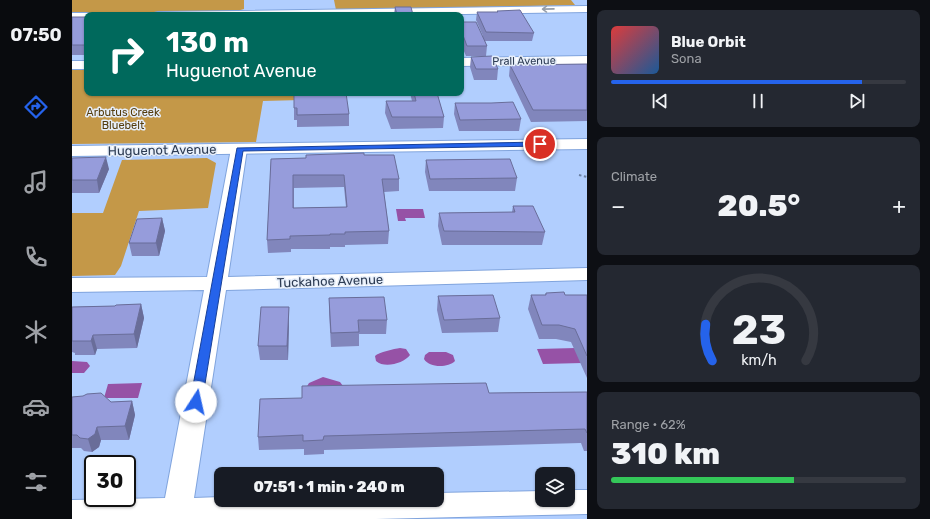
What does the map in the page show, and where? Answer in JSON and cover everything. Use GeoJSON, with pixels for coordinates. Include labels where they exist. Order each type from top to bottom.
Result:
{"type":"FeatureCollection","features":[{"type":"Feature","properties":{"kind":"street"},"geometry":{"type":"LineString","coordinates":[[208,12],[258,9],[587,9]]}},
{"type":"Feature","properties":{"kind":"street"},"geometry":{"type":"LineString","coordinates":[[72,16],[84,16]]}},
{"type":"Feature","properties":{"kind":"street","name":"Prall Avenue"},"geometry":{"type":"LineString","coordinates":[[464,62],[587,60]]}},
{"type":"Feature","properties":{"kind":"street"},"geometry":{"type":"LineString","coordinates":[[72,65],[84,65]]}},
{"type":"Feature","properties":{"kind":"street","name":"Huguenot Avenue"},"geometry":{"type":"LineString","coordinates":[[72,151],[587,144]]}},
{"type":"Feature","properties":{"kind":"street"},"geometry":{"type":"LineString","coordinates":[[176,514],[217,284],[239,149]]}},
{"type":"Feature","properties":{"kind":"street","name":"Tuckahoe Avenue"},"geometry":{"type":"LineString","coordinates":[[72,285],[217,284],[587,274]]}},
{"type":"Feature","properties":{"kind":"street"},"geometry":{"type":"LineString","coordinates":[[72,513],[176,514],[587,502]]}},
{"type":"Feature","properties":{"kind":"path"},"geometry":{"type":"LineString","coordinates":[[579,175],[587,177]]}},
{"type":"Feature","properties":{"kind":"green space"},"geometry":{"type":"Polygon","coordinates":[[[72,0],[244,0],[244,9],[237,11],[72,13],[72,0]]]}},
{"type":"Feature","properties":{"kind":"green space"},"geometry":{"type":"Polygon","coordinates":[[[334,0],[571,0],[575,5],[336,10],[334,0]]]}},
{"type":"Feature","properties":{"kind":"green space","name":"Arbutus Creek Bluebelt"},"geometry":{"type":"Polygon","coordinates":[[[72,69],[84,69],[84,96],[302,96],[302,100],[263,101],[256,142],[72,144],[72,69]]]}},
{"type":"Feature","properties":{"kind":"green space","name":"Arbutus Creek Bluebelt"},"geometry":{"type":"Polygon","coordinates":[[[207,158],[216,163],[208,208],[139,211],[121,266],[115,275],[72,276],[72,213],[103,213],[122,160],[207,158]]]}},
{"type":"Feature","properties":{"kind":"shaded area"},"geometry":{"type":"Polygon","coordinates":[[[396,209],[423,209],[425,218],[405,218],[406,221],[398,221],[396,209]]]}},
{"type":"Feature","properties":{"kind":"shaded area"},"geometry":{"type":"Polygon","coordinates":[[[400,348],[406,349],[410,355],[399,363],[384,365],[376,361],[375,356],[400,348]]]}},
{"type":"Feature","properties":{"kind":"shaded area"},"geometry":{"type":"Polygon","coordinates":[[[576,348],[582,363],[543,364],[537,349],[576,348]]]}},
{"type":"Feature","properties":{"kind":"shaded area"},"geometry":{"type":"Polygon","coordinates":[[[429,352],[446,352],[453,355],[455,361],[443,366],[430,364],[424,359],[425,355],[429,352]]]}},
{"type":"Feature","properties":{"kind":"shaded area"},"geometry":{"type":"Polygon","coordinates":[[[72,361],[87,362],[90,366],[84,373],[72,373],[72,361]]]}},
{"type":"Feature","properties":{"kind":"shaded area"},"geometry":{"type":"Polygon","coordinates":[[[323,377],[340,382],[343,386],[306,388],[309,383],[323,377]]]}},
{"type":"Feature","properties":{"kind":"shaded area"},"geometry":{"type":"Polygon","coordinates":[[[142,383],[138,398],[104,398],[108,384],[142,383]]]}},
{"type":"Feature","properties":{"kind":"building"},"geometry":{"type":"Polygon","coordinates":[[[395,7],[411,7],[412,12],[396,12],[395,7]]]}},
{"type":"Feature","properties":{"kind":"building"},"geometry":{"type":"Polygon","coordinates":[[[520,10],[534,33],[486,32],[477,12],[498,12],[497,11],[520,10]]]}},
{"type":"Feature","properties":{"kind":"building"},"geometry":{"type":"Polygon","coordinates":[[[72,17],[84,17],[84,45],[72,45],[72,17]]]}},
{"type":"Feature","properties":{"kind":"building"},"geometry":{"type":"Polygon","coordinates":[[[464,22],[476,22],[487,46],[467,46],[464,38],[464,22]]]}},
{"type":"Feature","properties":{"kind":"building"},"geometry":{"type":"Polygon","coordinates":[[[492,56],[498,69],[476,69],[471,57],[492,56]]]}},
{"type":"Feature","properties":{"kind":"building"},"geometry":{"type":"Polygon","coordinates":[[[587,64],[587,110],[533,110],[510,65],[587,64]]]}},
{"type":"Feature","properties":{"kind":"building"},"geometry":{"type":"Polygon","coordinates":[[[294,96],[346,96],[349,114],[297,115],[297,108],[294,108],[294,96]]]}},
{"type":"Feature","properties":{"kind":"building"},"geometry":{"type":"Polygon","coordinates":[[[415,96],[438,96],[444,117],[392,117],[386,101],[416,101],[415,96]]]}},
{"type":"Feature","properties":{"kind":"building"},"geometry":{"type":"Polygon","coordinates":[[[513,102],[521,119],[460,120],[455,103],[491,103],[513,102]]]}},
{"type":"Feature","properties":{"kind":"building"},"geometry":{"type":"Polygon","coordinates":[[[364,153],[364,155],[394,155],[399,179],[382,179],[389,231],[345,232],[345,234],[290,236],[290,239],[267,240],[271,159],[306,158],[306,155],[364,153]],[[293,175],[293,208],[347,207],[344,175],[293,175]]]}},
{"type":"Feature","properties":{"kind":"building"},"geometry":{"type":"Polygon","coordinates":[[[106,157],[97,180],[72,180],[72,158],[106,157]]]}},
{"type":"Feature","properties":{"kind":"building"},"geometry":{"type":"Polygon","coordinates":[[[510,159],[517,178],[430,179],[426,160],[510,159]]]}},
{"type":"Feature","properties":{"kind":"building"},"geometry":{"type":"Polygon","coordinates":[[[513,206],[533,206],[545,232],[444,231],[439,213],[515,212],[513,206]]]}},
{"type":"Feature","properties":{"kind":"building"},"geometry":{"type":"Polygon","coordinates":[[[162,218],[156,243],[129,243],[137,219],[162,218]]]}},
{"type":"Feature","properties":{"kind":"building"},"geometry":{"type":"Polygon","coordinates":[[[564,292],[565,295],[587,295],[587,356],[575,329],[559,325],[542,325],[531,295],[546,295],[546,293],[564,292]]]}},
{"type":"Feature","properties":{"kind":"building"},"geometry":{"type":"Polygon","coordinates":[[[493,295],[500,318],[444,320],[438,296],[493,295]]]}},
{"type":"Feature","properties":{"kind":"building"},"geometry":{"type":"Polygon","coordinates":[[[384,297],[387,320],[358,320],[359,332],[331,333],[329,298],[384,297]]]}},
{"type":"Feature","properties":{"kind":"building"},"geometry":{"type":"Polygon","coordinates":[[[141,304],[134,334],[93,335],[91,341],[72,341],[72,307],[141,304]]]}},
{"type":"Feature","properties":{"kind":"building"},"geometry":{"type":"Polygon","coordinates":[[[261,307],[289,307],[287,346],[258,346],[261,307]]]}},
{"type":"Feature","properties":{"kind":"building"},"geometry":{"type":"Polygon","coordinates":[[[486,383],[489,393],[587,392],[587,433],[585,429],[324,436],[323,440],[303,441],[303,435],[258,437],[260,399],[302,398],[302,386],[486,383]]]}},
{"type":"Feature","properties":{"kind":"building"},"geometry":{"type":"Polygon","coordinates":[[[101,393],[111,402],[132,401],[125,426],[97,427],[95,434],[88,439],[80,438],[77,435],[72,435],[72,397],[101,393]]]}},
{"type":"Feature","properties":{"kind":"route"},"geometry":{"type":"LineString","coordinates":[[196,402],[220,269],[239,149],[540,144]]}}]}
